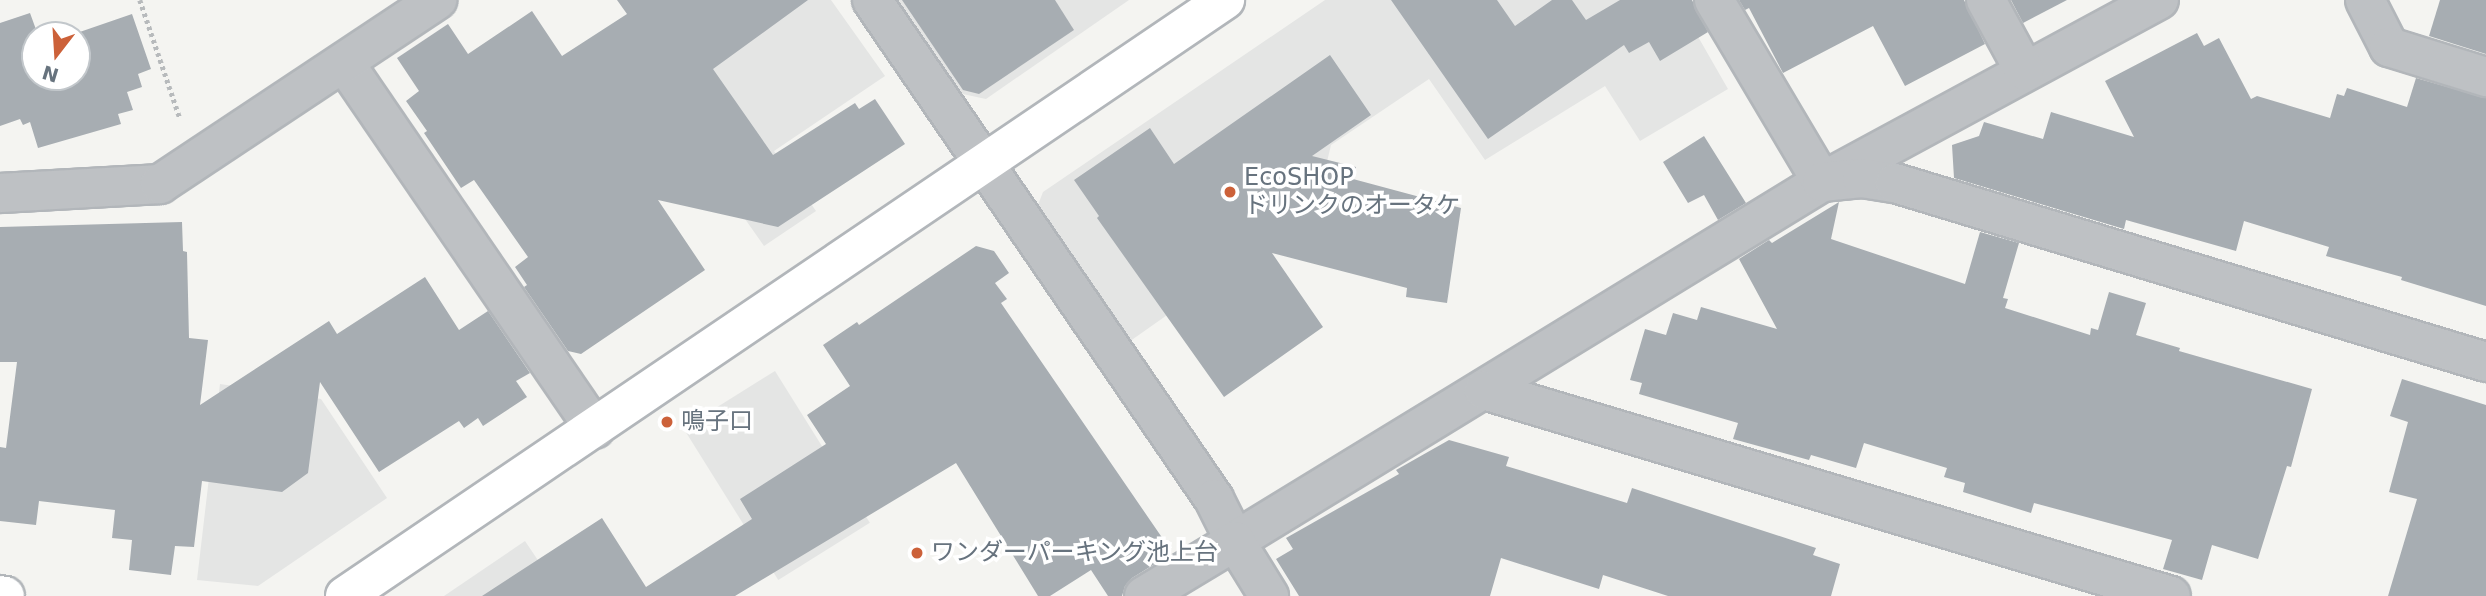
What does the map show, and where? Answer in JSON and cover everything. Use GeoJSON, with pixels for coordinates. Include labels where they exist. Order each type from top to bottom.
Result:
{"type":"FeatureCollection","features":[{"type":"Feature","properties":{"kind":"street"},"geometry":{"type":"LineString","coordinates":[[0,193],[160,184],[345,64],[437,0]]}},
{"type":"Feature","properties":{"kind":"street"},"geometry":{"type":"LineString","coordinates":[[872,0],[1214,499],[1235,541],[1269,596]]}},
{"type":"Feature","properties":{"kind":"street"},"geometry":{"type":"LineString","coordinates":[[345,596],[1225,0]]}},
{"type":"Feature","properties":{"kind":"street"},"geometry":{"type":"LineString","coordinates":[[1714,0],[1822,182]]}},
{"type":"Feature","properties":{"kind":"street"},"geometry":{"type":"LineString","coordinates":[[1986,0],[2024,70]]}},
{"type":"Feature","properties":{"kind":"street"},"geometry":{"type":"LineString","coordinates":[[1144,596],[1822,182],[2024,70],[2159,0]]}},
{"type":"Feature","properties":{"kind":"street"},"geometry":{"type":"LineString","coordinates":[[2365,0],[2389,47],[2486,77]]}},
{"type":"Feature","properties":{"kind":"street"},"geometry":{"type":"LineString","coordinates":[[345,64],[595,429]]}},
{"type":"Feature","properties":{"kind":"street"},"geometry":{"type":"LineString","coordinates":[[1822,182],[1862,178],[1895,183],[2486,362]]}},
{"type":"Feature","properties":{"kind":"street"},"geometry":{"type":"LineString","coordinates":[[1484,390],[2171,596]]}},
{"type":"Feature","properties":{"kind":"path"},"geometry":{"type":"LineString","coordinates":[[139,0],[185,131]]}},
{"type":"Feature","properties":{"kind":"shaded area"},"geometry":{"type":"Polygon","coordinates":[[[671,0],[831,0],[885,76],[774,151],[816,211],[764,246],[660,98],[671,0]]]}},
{"type":"Feature","properties":{"kind":"shaded area"},"geometry":{"type":"Polygon","coordinates":[[[894,0],[1129,0],[986,99],[958,93],[894,0]]]}},
{"type":"Feature","properties":{"kind":"shaded area"},"geometry":{"type":"Polygon","coordinates":[[[1325,0],[1677,0],[1728,89],[1640,141],[1605,86],[1485,160],[1429,79],[1331,145],[1304,257],[1258,251],[1126,344],[1036,210],[1043,192],[1325,0]]]}},
{"type":"Feature","properties":{"kind":"shaded area"},"geometry":{"type":"Polygon","coordinates":[[[775,371],[870,523],[778,580],[683,428],[775,371]]]}},
{"type":"Feature","properties":{"kind":"shaded area"},"geometry":{"type":"Polygon","coordinates":[[[220,384],[321,399],[387,498],[258,586],[197,580],[220,384]]]}},
{"type":"Feature","properties":{"kind":"shaded area"},"geometry":{"type":"Polygon","coordinates":[[[525,541],[562,596],[444,596],[525,541]]]}},
{"type":"Feature","properties":{"kind":"building"},"geometry":{"type":"Polygon","coordinates":[[[617,0],[808,0],[713,69],[773,155],[855,103],[859,109],[875,99],[905,144],[778,227],[658,200],[705,270],[581,354],[568,351],[524,287],[527,285],[515,267],[528,257],[474,180],[461,188],[424,133],[427,131],[406,101],[419,91],[397,58],[448,24],[468,54],[532,11],[562,56],[627,14],[617,0]]]}},
{"type":"Feature","properties":{"kind":"building"},"geometry":{"type":"Polygon","coordinates":[[[902,0],[1055,0],[1074,30],[979,94],[963,90],[902,0]]]}},
{"type":"Feature","properties":{"kind":"building"},"geometry":{"type":"Polygon","coordinates":[[[1391,0],[1497,0],[1515,26],[1552,0],[1572,0],[1586,20],[1620,0],[1692,0],[1708,32],[1660,61],[1649,42],[1629,53],[1624,45],[1488,139],[1391,0]]]}},
{"type":"Feature","properties":{"kind":"building"},"geometry":{"type":"Polygon","coordinates":[[[1739,0],[1964,0],[1985,44],[1905,86],[1873,26],[1783,73],[1749,8],[1745,10],[1739,0]]]}},
{"type":"Feature","properties":{"kind":"building"},"geometry":{"type":"Polygon","coordinates":[[[2011,0],[2067,0],[2023,23],[2011,0]]]}},
{"type":"Feature","properties":{"kind":"building"},"geometry":{"type":"Polygon","coordinates":[[[2440,0],[2486,0],[2486,54],[2429,36],[2440,0]]]}},
{"type":"Feature","properties":{"kind":"building"},"geometry":{"type":"Polygon","coordinates":[[[30,13],[33,21],[21,21],[21,91],[91,91],[91,28],[132,14],[151,69],[138,74],[142,87],[127,92],[133,110],[118,114],[121,124],[38,148],[30,122],[23,125],[20,119],[0,126],[0,23],[30,13]]]}},
{"type":"Feature","properties":{"kind":"building"},"geometry":{"type":"Polygon","coordinates":[[[2197,33],[2204,46],[2219,38],[2251,99],[2257,96],[2330,118],[2337,94],[2344,96],[2347,88],[2407,107],[2416,78],[2486,98],[2486,306],[2401,280],[2402,277],[2326,256],[2329,247],[2244,221],[2236,251],[2126,220],[2124,229],[1954,178],[1952,145],[1979,136],[1984,122],[2043,139],[2051,112],[2134,137],[2105,81],[2197,33]]]}},
{"type":"Feature","properties":{"kind":"building"},"geometry":{"type":"Polygon","coordinates":[[[1330,55],[1371,115],[1312,156],[1356,167],[1353,179],[1461,208],[1447,303],[1406,297],[1407,288],[1272,253],[1323,327],[1224,397],[1097,218],[1099,216],[1074,180],[1150,128],[1174,164],[1330,55]]]}},
{"type":"Feature","properties":{"kind":"building"},"geometry":{"type":"Polygon","coordinates":[[[1704,136],[1746,203],[1718,220],[1704,195],[1688,203],[1663,162],[1704,136]]]}},
{"type":"Feature","properties":{"kind":"building"},"geometry":{"type":"Polygon","coordinates":[[[1839,202],[1831,239],[1965,284],[1980,232],[2019,243],[2003,298],[2008,299],[2005,308],[2090,335],[2091,328],[2098,330],[2109,292],[2146,303],[2136,335],[2180,348],[2179,351],[2312,389],[2291,467],[2287,466],[2258,559],[2212,545],[2202,580],[2163,569],[2172,540],[2034,503],[2031,513],[1963,492],[1965,483],[1944,477],[1947,468],[1864,443],[1856,468],[1811,455],[1809,460],[1733,439],[1738,423],[1639,394],[1642,383],[1630,380],[1645,329],[1666,335],[1673,313],[1697,320],[1701,307],[1777,329],[1739,259],[1769,240],[1772,243],[1839,202]]]}},
{"type":"Feature","properties":{"kind":"building"},"geometry":{"type":"Polygon","coordinates":[[[182,222],[183,251],[187,252],[189,338],[208,340],[200,405],[329,321],[337,334],[425,277],[459,330],[488,311],[530,373],[516,381],[527,397],[483,426],[478,418],[464,428],[459,421],[379,472],[320,382],[308,473],[282,492],[202,481],[194,547],[175,546],[171,575],[129,570],[132,540],[112,538],[115,510],[39,501],[36,525],[0,521],[0,447],[6,448],[17,362],[0,362],[0,227],[182,222]]]}},
{"type":"Feature","properties":{"kind":"building"},"geometry":{"type":"Polygon","coordinates":[[[976,246],[994,251],[1009,273],[995,283],[1007,299],[1001,303],[1163,539],[1157,543],[1166,557],[1132,578],[1125,586],[1122,596],[1108,596],[1091,570],[1050,596],[1038,596],[956,463],[735,596],[482,596],[602,518],[646,587],[752,519],[740,499],[826,444],[807,415],[850,386],[823,345],[857,322],[859,325],[976,246]]]}},
{"type":"Feature","properties":{"kind":"building"},"geometry":{"type":"Polygon","coordinates":[[[2402,379],[2486,405],[2486,596],[2388,596],[2417,499],[2389,492],[2408,422],[2390,416],[2402,379]]]}},
{"type":"Feature","properties":{"kind":"building"},"geometry":{"type":"Polygon","coordinates":[[[1449,440],[1509,457],[1506,466],[1627,503],[1632,488],[1816,548],[1813,555],[1840,564],[1831,596],[1668,596],[1603,575],[1599,589],[1501,558],[1490,596],[1299,596],[1276,559],[1293,549],[1286,538],[1399,474],[1396,470],[1449,440]]]}},
{"type":"Feature","properties":{"kind":"place","name":"EcoSHOP ドリンクのオータケ"},"geometry":{"type":"Point","coordinates":[1230,192]}},
{"type":"Feature","properties":{"kind":"place","name":"鳴子口"},"geometry":{"type":"Point","coordinates":[667,422]}},
{"type":"Feature","properties":{"kind":"place","name":"ワンダーパーキング池上台"},"geometry":{"type":"Point","coordinates":[917,553]}}]}
